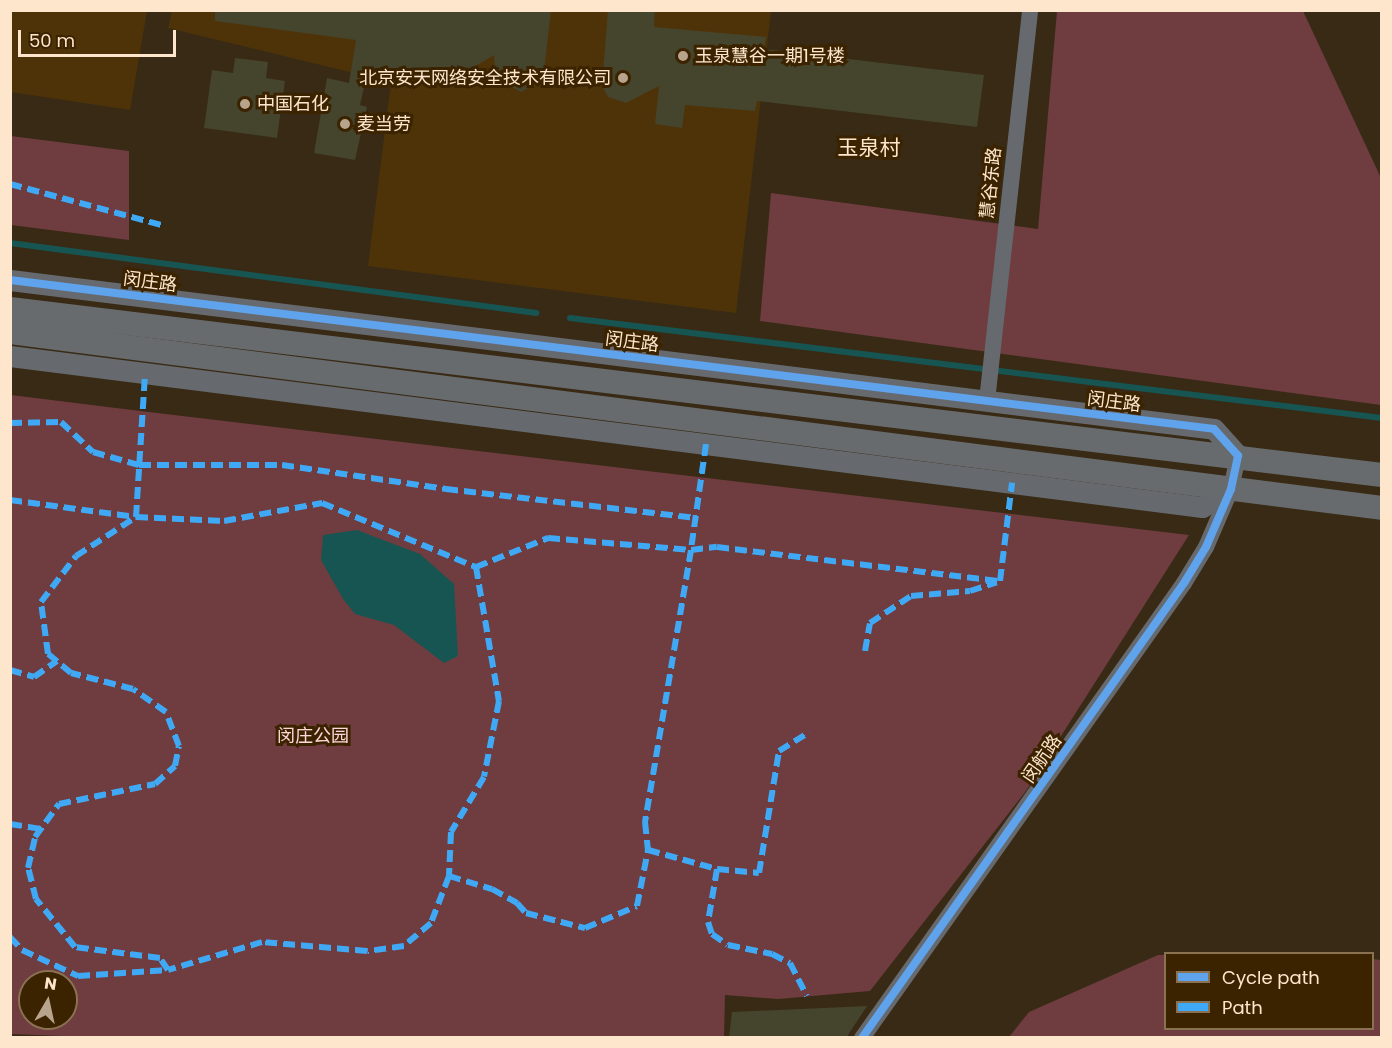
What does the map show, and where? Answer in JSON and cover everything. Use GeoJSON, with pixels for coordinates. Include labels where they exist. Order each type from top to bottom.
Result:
{"type":"FeatureCollection","features":[{"type":"Feature","properties":{"kind":"main road"},"geometry":{"type":"LineString","coordinates":[[10,309],[147,350],[1238,456],[1382,475]]}},
{"type":"Feature","properties":{"kind":"main road"},"geometry":{"type":"LineString","coordinates":[[10,333],[1382,508]]}},
{"type":"Feature","properties":{"kind":"street","name":"慧谷东路"},"geometry":{"type":"LineString","coordinates":[[987,401],[1030,10]]}},
{"type":"Feature","properties":{"kind":"street","name":"闵庄路"},"geometry":{"type":"LineString","coordinates":[[10,280],[1214,429],[1238,456]]}},
{"type":"Feature","properties":{"kind":"street"},"geometry":{"type":"LineString","coordinates":[[10,356],[147,350],[153,298]]}},
{"type":"Feature","properties":{"kind":"street","name":"闵航路"},"geometry":{"type":"LineString","coordinates":[[862,1038],[1184,584],[1206,547],[1231,489],[1238,456]]}},
{"type":"Feature","properties":{"kind":"shaded area"},"geometry":{"type":"Polygon","coordinates":[[[11,10],[147,11],[130,110],[11,92],[11,10]]]}},
{"type":"Feature","properties":{"kind":"shaded area"},"geometry":{"type":"Polygon","coordinates":[[[172,10],[771,11],[736,313],[368,266],[391,82],[168,28],[172,10]]]}},
{"type":"Feature","properties":{"kind":"green space"},"geometry":{"type":"Polygon","coordinates":[[[1057,11],[1303,11],[1381,178],[1381,405],[760,321],[771,193],[1038,229],[1057,11]]]}},
{"type":"Feature","properties":{"kind":"green space"},"geometry":{"type":"Polygon","coordinates":[[[11,136],[129,151],[129,240],[11,225],[11,136]]]}},
{"type":"Feature","properties":{"kind":"green space","name":"闵庄公园"},"geometry":{"type":"Polygon","coordinates":[[[11,395],[1189,535],[1026,791],[870,991],[778,999],[725,995],[724,1037],[112,1038],[11,1034],[11,395]]]}},
{"type":"Feature","properties":{"kind":"green space"},"geometry":{"type":"Polygon","coordinates":[[[1158,955],[1164,955],[1164,1030],[1374,1030],[1374,959],[1381,960],[1381,1037],[1009,1037],[1029,1012],[1158,955]]]}},
{"type":"Feature","properties":{"kind":"water"},"geometry":{"type":"Polygon","coordinates":[[[357,530],[420,554],[454,584],[458,656],[444,663],[394,625],[355,614],[343,599],[321,560],[323,535],[357,530]]]}},
{"type":"Feature","properties":{"kind":"building"},"geometry":{"type":"Polygon","coordinates":[[[215,10],[551,10],[543,80],[521,92],[496,78],[494,55],[451,81],[367,74],[360,105],[367,107],[355,160],[314,153],[327,78],[349,83],[356,40],[215,21],[215,10]]]}},
{"type":"Feature","properties":{"kind":"building"},"geometry":{"type":"Polygon","coordinates":[[[608,10],[655,10],[654,27],[766,37],[764,49],[984,75],[977,127],[757,101],[755,111],[685,105],[682,128],[655,124],[659,86],[626,103],[608,97],[602,86],[608,10]]]}},
{"type":"Feature","properties":{"kind":"building","name":"中国石化"},"geometry":{"type":"Polygon","coordinates":[[[235,58],[268,62],[266,78],[285,81],[277,138],[204,128],[212,70],[233,73],[235,58]]]}},
{"type":"Feature","properties":{"kind":"building"},"geometry":{"type":"Polygon","coordinates":[[[867,1006],[846,1038],[729,1038],[732,1012],[867,1006]]]}},
{"type":"Feature","properties":{"kind":"waterway"},"geometry":{"type":"LineString","coordinates":[[10,243],[536,313]]}},
{"type":"Feature","properties":{"kind":"waterway"},"geometry":{"type":"LineString","coordinates":[[570,318],[1382,418]]}},
{"type":"Feature","properties":{"kind":"marked path"},"geometry":{"type":"LineString","coordinates":[[10,184],[165,226]]}},
{"type":"Feature","properties":{"kind":"marked path"},"geometry":{"type":"LineString","coordinates":[[10,500],[136,517],[224,521],[322,503],[476,567],[499,701],[484,777],[451,832],[449,876],[431,923],[404,946],[367,951],[262,942],[168,970],[160,958],[75,947],[36,899],[28,868],[35,837],[59,804],[155,784],[175,766],[179,746],[166,712],[133,689],[71,673],[48,654],[41,602],[76,556],[136,517],[145,373]]}},
{"type":"Feature","properties":{"kind":"marked path"},"geometry":{"type":"LineString","coordinates":[[10,423],[61,422],[93,452],[139,465],[282,465],[446,489],[696,518]]}},
{"type":"Feature","properties":{"kind":"marked path"},"geometry":{"type":"LineString","coordinates":[[706,444],[691,550],[717,547],[1000,581]]}},
{"type":"Feature","properties":{"kind":"marked path"},"geometry":{"type":"LineString","coordinates":[[1000,581],[1012,483]]}},
{"type":"Feature","properties":{"kind":"marked path"},"geometry":{"type":"LineString","coordinates":[[476,567],[548,538],[691,550],[645,822],[648,850],[717,869],[759,873],[779,751],[810,732]]}},
{"type":"Feature","properties":{"kind":"marked path"},"geometry":{"type":"LineString","coordinates":[[865,651],[870,623],[911,596],[970,591],[997,582]]}},
{"type":"Feature","properties":{"kind":"marked path"},"geometry":{"type":"LineString","coordinates":[[10,670],[34,677],[57,661]]}},
{"type":"Feature","properties":{"kind":"marked path"},"geometry":{"type":"LineString","coordinates":[[10,824],[41,829]]}},
{"type":"Feature","properties":{"kind":"marked path"},"geometry":{"type":"LineString","coordinates":[[449,876],[492,889],[517,903],[526,913],[585,928],[637,906],[648,850]]}},
{"type":"Feature","properties":{"kind":"marked path"},"geometry":{"type":"LineString","coordinates":[[717,869],[708,922],[712,934],[728,945],[772,954],[790,963],[807,996]]}},
{"type":"Feature","properties":{"kind":"marked path"},"geometry":{"type":"LineString","coordinates":[[10,937],[22,950],[78,976],[168,970]]}},
{"type":"Feature","properties":{"kind":"cycle path"},"geometry":{"type":"LineString","coordinates":[[10,280],[1214,429],[1238,456],[1231,489],[1206,547],[1184,583],[862,1038]]}},
{"type":"Feature","properties":{"kind":"place","name":"玉泉慧谷一期1号楼"},"geometry":{"type":"Point","coordinates":[683,56]}},
{"type":"Feature","properties":{"kind":"place","name":"北京安天网络安全技术有限公司"},"geometry":{"type":"Point","coordinates":[623,78]}},
{"type":"Feature","properties":{"kind":"place","name":"中国石化"},"geometry":{"type":"Point","coordinates":[245,104]}},
{"type":"Feature","properties":{"kind":"place","name":"麦当劳"},"geometry":{"type":"Point","coordinates":[345,124]}},
{"type":"Feature","properties":{"kind":"district","name":"玉泉村"},"geometry":{"type":"Point","coordinates":[869,148]}}]}
